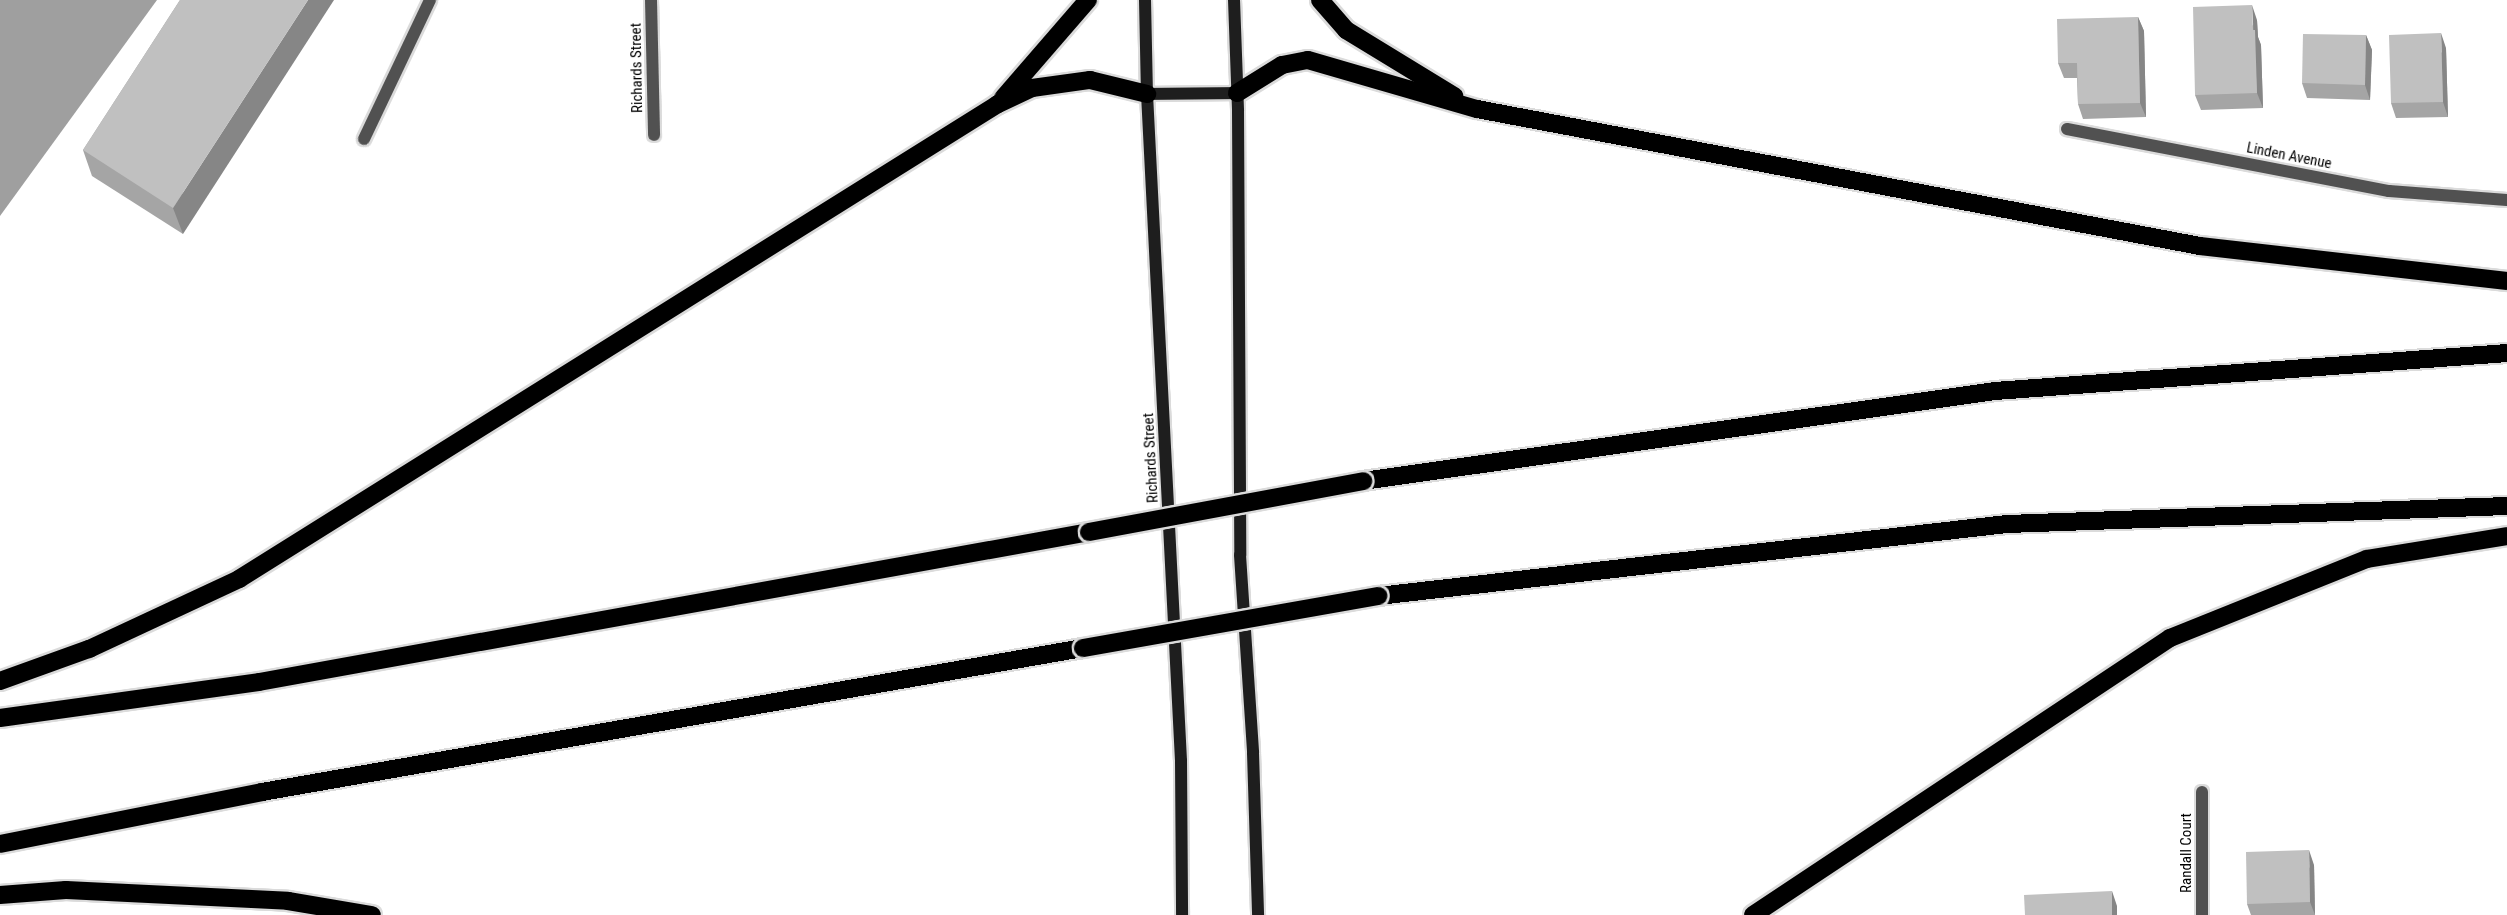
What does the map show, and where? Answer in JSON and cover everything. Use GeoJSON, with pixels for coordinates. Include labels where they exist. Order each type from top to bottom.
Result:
{"type":"FeatureCollection","features":[{"type":"Feature","properties":{"kind":"highway"},"geometry":{"type":"LineString","coordinates":[[998,104],[1089,0]]}},
{"type":"Feature","properties":{"kind":"highway"},"geometry":{"type":"LineString","coordinates":[[1320,0],[1346,30],[1476,109]]}},
{"type":"Feature","properties":{"kind":"highway"},"geometry":{"type":"LineString","coordinates":[[1237,93],[1282,65],[1308,60],[1476,109],[2200,246],[2507,281]]}},
{"type":"Feature","properties":{"kind":"highway"},"geometry":{"type":"LineString","coordinates":[[0,681],[89,649],[239,579],[998,104],[1032,88],[1090,80],[1147,94]]}},
{"type":"Feature","properties":{"kind":"highway"},"geometry":{"type":"LineString","coordinates":[[0,718],[259,682],[1363,481],[1995,391],[2507,353]]}},
{"type":"Feature","properties":{"kind":"highway"},"geometry":{"type":"LineString","coordinates":[[0,844],[262,792],[1378,596],[2007,524],[2507,506]]}},
{"type":"Feature","properties":{"kind":"highway"},"geometry":{"type":"LineString","coordinates":[[1753,915],[2170,638],[2367,559],[2507,536]]}},
{"type":"Feature","properties":{"kind":"highway"},"geometry":{"type":"LineString","coordinates":[[0,895],[66,890],[288,901],[372,915]]}},
{"type":"Feature","properties":{"kind":"street"},"geometry":{"type":"LineString","coordinates":[[364,139],[430,0]]}},
{"type":"Feature","properties":{"kind":"street","name":"Richards Street"},"geometry":{"type":"LineString","coordinates":[[651,0],[654,135]]}},
{"type":"Feature","properties":{"kind":"street","name":"Richards Street"},"geometry":{"type":"LineString","coordinates":[[1145,0],[1147,94],[1181,749],[1182,915]]}},
{"type":"Feature","properties":{"kind":"street"},"geometry":{"type":"LineString","coordinates":[[1234,0],[1237,93],[1240,555],[1253,753],[1258,915]]}},
{"type":"Feature","properties":{"kind":"street"},"geometry":{"type":"LineString","coordinates":[[1147,94],[1237,93]]}},
{"type":"Feature","properties":{"kind":"street","name":"Linden Avenue"},"geometry":{"type":"LineString","coordinates":[[2067,129],[2390,191],[2507,200]]}},
{"type":"Feature","properties":{"kind":"street","name":"Randall Court"},"geometry":{"type":"LineString","coordinates":[[2202,792],[2202,915]]}},
{"type":"Feature","properties":{"kind":"shaded area"},"geometry":{"type":"Polygon","coordinates":[[[0,0],[157,0],[0,216],[0,0]]]}},
{"type":"Feature","properties":{"kind":"building"},"geometry":{"type":"Polygon","coordinates":[[[180,0],[308,0],[173,208],[83,150],[180,0]]]}},
{"type":"Feature","properties":{"kind":"building"},"geometry":{"type":"Polygon","coordinates":[[[2252,5],[2257,93],[2195,95],[2193,7],[2252,5]]]}},
{"type":"Feature","properties":{"kind":"building"},"geometry":{"type":"Polygon","coordinates":[[[2138,17],[2140,103],[2078,104],[2077,63],[2058,63],[2057,19],[2138,17]]]}},
{"type":"Feature","properties":{"kind":"building"},"geometry":{"type":"Polygon","coordinates":[[[2441,33],[2443,102],[2391,103],[2389,35],[2441,33]]]}},
{"type":"Feature","properties":{"kind":"building"},"geometry":{"type":"Polygon","coordinates":[[[2303,34],[2366,35],[2365,85],[2302,83],[2303,34]]]}},
{"type":"Feature","properties":{"kind":"building"},"geometry":{"type":"Polygon","coordinates":[[[2309,850],[2310,902],[2247,904],[2246,852],[2309,850]]]}},
{"type":"Feature","properties":{"kind":"building"},"geometry":{"type":"Polygon","coordinates":[[[2112,891],[2112,915],[2025,915],[2024,895],[2112,891]]]}}]}
